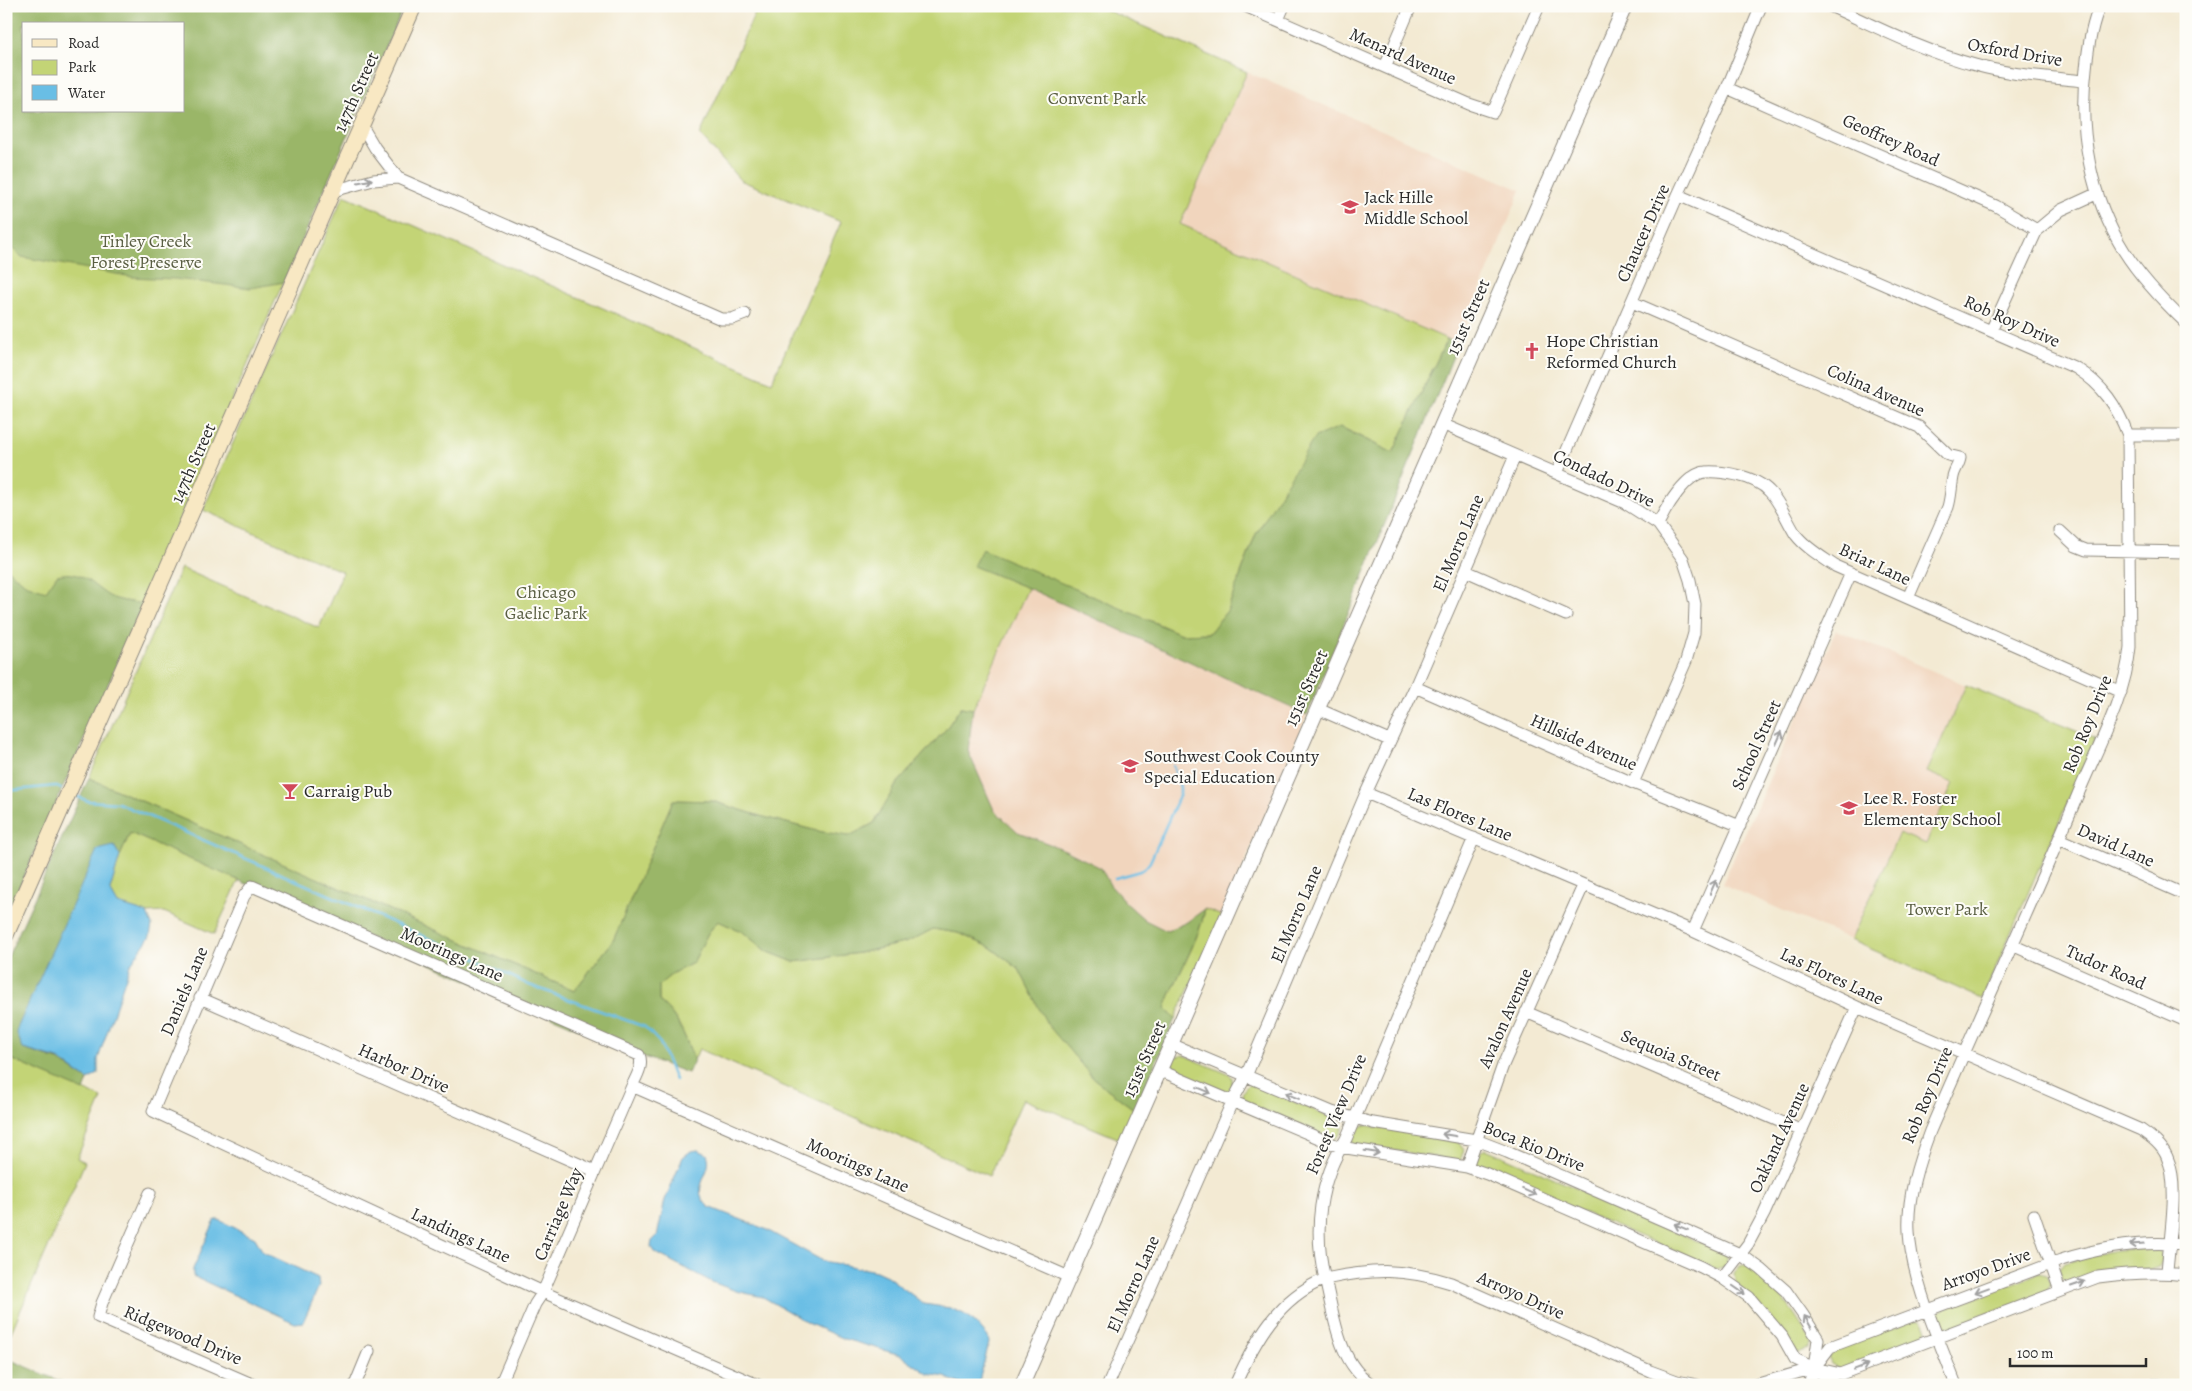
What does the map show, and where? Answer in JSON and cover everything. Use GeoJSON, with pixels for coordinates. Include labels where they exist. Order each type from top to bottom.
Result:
{"type":"FeatureCollection","features":[{"type":"Feature","properties":{"kind":"main road","name":"147th Street"},"geometry":{"type":"LineString","coordinates":[[6,935],[414,6]]}},
{"type":"Feature","properties":{"kind":"street","name":"Menard Avenue"},"geometry":{"type":"LineString","coordinates":[[1245,6],[1469,104],[1493,112],[1538,6]]}},
{"type":"Feature","properties":{"kind":"street"},"geometry":{"type":"LineString","coordinates":[[1278,20],[1284,6]]}},
{"type":"Feature","properties":{"kind":"street"},"geometry":{"type":"LineString","coordinates":[[1385,67],[1411,6]]}},
{"type":"Feature","properties":{"kind":"street","name":"151st Street"},"geometry":{"type":"LineString","coordinates":[[1022,1385],[1625,6]]}},
{"type":"Feature","properties":{"kind":"street","name":"Chaucer Drive"},"geometry":{"type":"LineString","coordinates":[[1557,473],[1678,195],[1727,88],[1761,6]]}},
{"type":"Feature","properties":{"kind":"street","name":"Oxford Drive"},"geometry":{"type":"LineString","coordinates":[[1830,6],[1939,53],[1975,66],[2084,81]]}},
{"type":"Feature","properties":{"kind":"street"},"geometry":{"type":"LineString","coordinates":[[2100,6],[2092,33],[2084,81],[2084,128],[2096,194],[2124,251],[2150,286],[2186,324]]}},
{"type":"Feature","properties":{"kind":"street","name":"Geoffrey Road"},"geometry":{"type":"LineString","coordinates":[[1727,88],[1996,206],[2037,230]]}},
{"type":"Feature","properties":{"kind":"street"},"geometry":{"type":"LineString","coordinates":[[362,126],[375,148],[398,178]]}},
{"type":"Feature","properties":{"kind":"street"},"geometry":{"type":"LineString","coordinates":[[333,191],[373,180],[398,178],[721,319],[732,319],[745,314]]}},
{"type":"Feature","properties":{"kind":"street"},"geometry":{"type":"LineString","coordinates":[[1991,330],[2037,230],[2062,210],[2096,194]]}},
{"type":"Feature","properties":{"kind":"street","name":"Rob Roy Drive"},"geometry":{"type":"LineString","coordinates":[[1678,195],[2076,368],[2100,385],[2113,401],[2128,435],[2130,647],[2121,692],[2059,839],[1930,1131],[1919,1159],[1911,1196],[1909,1231],[1913,1262],[1956,1385]]}},
{"type":"Feature","properties":{"kind":"street","name":"Colina Avenue"},"geometry":{"type":"LineString","coordinates":[[1632,302],[1919,427],[1948,455],[1960,458],[1959,466],[1953,476],[1952,492],[1948,507],[1908,598]]}},
{"type":"Feature","properties":{"kind":"street","name":"Condado Drive"},"geometry":{"type":"LineString","coordinates":[[1442,424],[1625,503],[1658,524],[1683,559],[1695,604],[1694,633],[1686,661],[1633,783]]}},
{"type":"Feature","properties":{"kind":"street"},"geometry":{"type":"LineString","coordinates":[[2128,435],[2186,435]]}},
{"type":"Feature","properties":{"kind":"street","name":"El Morro Lane"},"geometry":{"type":"LineString","coordinates":[[1108,1385],[1232,1102],[1246,1076],[1366,793],[1415,687],[1515,456]]}},
{"type":"Feature","properties":{"kind":"street","name":"Briar Lane"},"geometry":{"type":"LineString","coordinates":[[1658,524],[1676,495],[1690,480],[1704,472],[1729,473],[1748,477],[1758,482],[1772,494],[1797,536],[1808,547],[1836,566],[2121,692]]}},
{"type":"Feature","properties":{"kind":"street"},"geometry":{"type":"LineString","coordinates":[[2060,531],[2076,546],[2086,550],[2186,552]]}},
{"type":"Feature","properties":{"kind":"street"},"geometry":{"type":"LineString","coordinates":[[1466,571],[1566,615]]}},
{"type":"Feature","properties":{"kind":"street","name":"School Street"},"geometry":{"type":"LineString","coordinates":[[1693,931],[1851,573]]}},
{"type":"Feature","properties":{"kind":"street","name":"Hillside Avenue"},"geometry":{"type":"LineString","coordinates":[[1415,687],[1633,783],[1740,826]]}},
{"type":"Feature","properties":{"kind":"street"},"geometry":{"type":"LineString","coordinates":[[1318,708],[1389,740]]}},
{"type":"Feature","properties":{"kind":"street","name":"Las Flores Lane"},"geometry":{"type":"LineString","coordinates":[[1366,793],[1693,931],[1857,1008],[2141,1130],[2157,1142],[2167,1156],[2173,1174],[2174,1192],[2167,1272]]}},
{"type":"Feature","properties":{"kind":"street","name":"Forest View Drive"},"geometry":{"type":"LineString","coordinates":[[1373,1385],[1361,1376],[1346,1355],[1319,1256],[1321,1202],[1327,1175],[1474,838]]}},
{"type":"Feature","properties":{"kind":"street","name":"David Lane"},"geometry":{"type":"LineString","coordinates":[[2059,839],[2186,895]]}},
{"type":"Feature","properties":{"kind":"street","name":"Daniels Lane"},"geometry":{"type":"LineString","coordinates":[[153,1111],[244,896],[252,886]]}},
{"type":"Feature","properties":{"kind":"street","name":"Moorings Lane"},"geometry":{"type":"LineString","coordinates":[[252,886],[639,1055]]}},
{"type":"Feature","properties":{"kind":"street","name":"Avalon Avenue"},"geometry":{"type":"LineString","coordinates":[[1467,1167],[1503,1065],[1583,886]]}},
{"type":"Feature","properties":{"kind":"street","name":"Tudor Road"},"geometry":{"type":"LineString","coordinates":[[2012,945],[2186,1021]]}},
{"type":"Feature","properties":{"kind":"street","name":"Harbor Drive"},"geometry":{"type":"LineString","coordinates":[[200,998],[595,1171]]}},
{"type":"Feature","properties":{"kind":"street","name":"Oakland Avenue"},"geometry":{"type":"LineString","coordinates":[[1722,1278],[1740,1254],[1764,1214],[1857,1008]]}},
{"type":"Feature","properties":{"kind":"street","name":"Sequoia Street"},"geometry":{"type":"LineString","coordinates":[[1526,1012],[1802,1131]]}},
{"type":"Feature","properties":{"kind":"street","name":"Boca Rio Drive"},"geometry":{"type":"LineString","coordinates":[[1171,1044],[1332,1112],[1353,1118],[1476,1140],[1740,1254],[1786,1291],[1818,1339],[1814,1368],[1809,1385]]}},
{"type":"Feature","properties":{"kind":"street","name":"Carriage Way"},"geometry":{"type":"LineString","coordinates":[[500,1385],[535,1304],[543,1292],[632,1086],[640,1066],[641,1059],[639,1055]]}},
{"type":"Feature","properties":{"kind":"street"},"geometry":{"type":"LineString","coordinates":[[1160,1070],[1340,1147],[1467,1167],[1487,1174],[1722,1278],[1749,1297],[1782,1336],[1795,1359],[1814,1368],[1841,1374],[2098,1277],[2126,1273],[2167,1272],[2186,1275]]}},
{"type":"Feature","properties":{"kind":"street","name":"Moorings Lane"},"geometry":{"type":"LineString","coordinates":[[632,1086],[1069,1277]]}},
{"type":"Feature","properties":{"kind":"street","name":"Landings Lane"},"geometry":{"type":"LineString","coordinates":[[153,1111],[543,1292],[758,1385]]}},
{"type":"Feature","properties":{"kind":"street","name":"Ridgewood Drive"},"geometry":{"type":"LineString","coordinates":[[150,1193],[102,1303],[98,1317],[254,1385]]}},
{"type":"Feature","properties":{"kind":"street"},"geometry":{"type":"LineString","coordinates":[[2034,1216],[2060,1290]]}},
{"type":"Feature","properties":{"kind":"street","name":"Arroyo Drive"},"geometry":{"type":"LineString","coordinates":[[1814,1368],[1830,1347],[1928,1309],[2092,1250],[2120,1245],[2169,1243],[2186,1245]]}},
{"type":"Feature","properties":{"kind":"street","name":"Arroyo Drive"},"geometry":{"type":"LineString","coordinates":[[1325,1279],[1357,1272],[1378,1270],[1426,1275],[1451,1283],[1650,1371],[1677,1381],[1697,1385]]}},
{"type":"Feature","properties":{"kind":"street"},"geometry":{"type":"LineString","coordinates":[[1235,1385],[1254,1345],[1270,1320],[1308,1286],[1325,1279]]}},
{"type":"Feature","properties":{"kind":"street"},"geometry":{"type":"LineString","coordinates":[[355,1385],[369,1351]]}},
{"type":"Feature","properties":{"kind":"street"},"geometry":{"type":"LineString","coordinates":[[1756,1385],[1814,1368]]}},
{"type":"Feature","properties":{"kind":"street"},"geometry":{"type":"LineString","coordinates":[[1814,1368],[1835,1385]]}},
{"type":"Feature","properties":{"kind":"street"},"geometry":{"type":"LineString","coordinates":[[2146,1385],[2159,1385]]}},
{"type":"Feature","properties":{"kind":"shaded area","name":"Jack Hille Middle School"},"geometry":{"type":"Polygon","coordinates":[[[1247,72],[1521,190],[1458,344],[1179,224],[1247,72]]]}},
{"type":"Feature","properties":{"kind":"shaded area","name":"Southwest Cook County Special Education"},"geometry":{"type":"Polygon","coordinates":[[[1028,588],[1307,715],[1222,916],[1205,909],[1188,922],[1167,931],[1145,920],[1126,903],[1110,885],[1101,868],[1065,850],[1018,832],[994,810],[968,751],[969,732],[973,709],[1028,588]]]}},
{"type":"Feature","properties":{"kind":"shaded area","name":"Lee R. Foster Elementary School"},"geometry":{"type":"Polygon","coordinates":[[[1836,630],[1966,685],[1927,772],[1953,783],[1926,845],[1899,833],[1851,940],[1722,884],[1836,630]]]}},
{"type":"Feature","properties":{"kind":"green space","name":"Tinley Creek Forest Preserve"},"geometry":{"type":"Polygon","coordinates":[[[6,6],[404,6],[6,917],[6,6]]]}},
{"type":"Feature","properties":{"kind":"green space"},"geometry":{"type":"Polygon","coordinates":[[[6,6],[404,6],[284,282],[251,288],[175,279],[133,277],[22,257],[6,243],[6,6]]]}},
{"type":"Feature","properties":{"kind":"green space"},"geometry":{"type":"Polygon","coordinates":[[[758,6],[1097,6],[1247,72],[1180,224],[1447,339],[1393,453],[1341,427],[1256,534],[1227,611],[1209,633],[1181,634],[1149,620],[974,566],[1028,588],[973,709],[961,707],[946,729],[896,785],[874,823],[849,837],[817,831],[712,801],[673,800],[613,941],[574,991],[89,778],[181,568],[319,628],[343,572],[203,510],[344,195],[772,382],[841,222],[740,180],[700,135],[758,6]]]}},
{"type":"Feature","properties":{"kind":"green space"},"geometry":{"type":"Polygon","coordinates":[[[1447,339],[1458,344],[1307,715],[1028,588],[973,566],[982,549],[1181,634],[1209,633],[1227,611],[1256,534],[1315,437],[1340,427],[1393,453],[1447,339]]]}},
{"type":"Feature","properties":{"kind":"green space"},"geometry":{"type":"Polygon","coordinates":[[[6,568],[25,584],[46,591],[57,575],[73,574],[85,579],[113,598],[143,604],[6,917],[6,568]]]}},
{"type":"Feature","properties":{"kind":"green space","name":"Tower Park"},"geometry":{"type":"Polygon","coordinates":[[[1966,685],[2095,739],[1982,999],[1851,940],[1899,833],[1926,844],[1953,783],[1927,772],[1966,685]]]}},
{"type":"Feature","properties":{"kind":"green space"},"geometry":{"type":"Polygon","coordinates":[[[961,707],[973,709],[968,751],[994,810],[1018,832],[1065,850],[1101,868],[1110,885],[1126,903],[1145,920],[1167,931],[1187,922],[1205,909],[1193,946],[1165,1008],[1175,1019],[1135,1110],[1093,1078],[1047,1024],[1019,969],[990,947],[958,933],[933,929],[908,942],[859,953],[794,962],[766,951],[743,932],[718,921],[708,933],[693,963],[673,973],[659,985],[659,1001],[672,1014],[684,1035],[694,1060],[688,1073],[639,1055],[130,833],[120,856],[114,846],[23,1049],[58,1060],[88,1080],[84,1091],[6,1057],[6,961],[89,778],[574,991],[613,941],[673,800],[712,801],[817,831],[849,836],[874,823],[896,785],[946,729],[961,707]]]}},
{"type":"Feature","properties":{"kind":"green space"},"geometry":{"type":"Polygon","coordinates":[[[130,833],[239,880],[214,934],[164,912],[147,913],[118,904],[110,890],[120,856],[130,833]]]}},
{"type":"Feature","properties":{"kind":"green space"},"geometry":{"type":"Polygon","coordinates":[[[1205,909],[1222,916],[1175,1019],[1165,1008],[1198,933],[1205,909]]]}},
{"type":"Feature","properties":{"kind":"green space"},"geometry":{"type":"Polygon","coordinates":[[[718,921],[743,932],[766,951],[794,962],[860,953],[908,942],[933,929],[958,933],[990,947],[1019,969],[1032,994],[1071,1052],[1093,1078],[1135,1110],[1122,1140],[1023,1099],[989,1176],[699,1049],[694,1060],[684,1035],[672,1014],[659,1001],[659,985],[673,973],[693,963],[708,933],[718,921]]]}},
{"type":"Feature","properties":{"kind":"green space"},"geometry":{"type":"Polygon","coordinates":[[[1183,1055],[1232,1077],[1232,1086],[1227,1093],[1223,1093],[1172,1070],[1174,1058],[1183,1055]]]}},
{"type":"Feature","properties":{"kind":"green space"},"geometry":{"type":"Polygon","coordinates":[[[6,1057],[102,1098],[77,1158],[85,1162],[6,1344],[6,1057]]]}},
{"type":"Feature","properties":{"kind":"green space"},"geometry":{"type":"Polygon","coordinates":[[[1250,1084],[1336,1119],[1343,1126],[1341,1133],[1333,1139],[1242,1101],[1243,1091],[1250,1084]]]}},
{"type":"Feature","properties":{"kind":"green space"},"geometry":{"type":"Polygon","coordinates":[[[1365,1125],[1458,1142],[1464,1150],[1460,1161],[1353,1144],[1355,1128],[1365,1125]]]}},
{"type":"Feature","properties":{"kind":"green space"},"geometry":{"type":"Polygon","coordinates":[[[1486,1149],[1727,1254],[1727,1261],[1723,1268],[1717,1269],[1476,1167],[1474,1162],[1477,1153],[1486,1149]]]}},
{"type":"Feature","properties":{"kind":"green space"},"geometry":{"type":"Polygon","coordinates":[[[2156,1248],[2162,1254],[2162,1260],[2161,1264],[2156,1268],[2069,1283],[2062,1280],[2059,1269],[2064,1263],[2115,1250],[2156,1248]]]}},
{"type":"Feature","properties":{"kind":"green space"},"geometry":{"type":"Polygon","coordinates":[[[1745,1265],[1763,1277],[1792,1311],[1811,1343],[1808,1350],[1800,1353],[1796,1352],[1735,1282],[1734,1274],[1740,1266],[1745,1265]]]}},
{"type":"Feature","properties":{"kind":"green space"},"geometry":{"type":"Polygon","coordinates":[[[2039,1273],[2046,1275],[2050,1284],[2048,1291],[1945,1329],[1938,1325],[1937,1312],[2039,1273]]]}},
{"type":"Feature","properties":{"kind":"green space"},"geometry":{"type":"Polygon","coordinates":[[[1916,1319],[1921,1319],[1924,1322],[1927,1330],[1923,1338],[1841,1369],[1830,1364],[1828,1358],[1832,1350],[1916,1319]]]}},
{"type":"Feature","properties":{"kind":"green space"},"geometry":{"type":"Polygon","coordinates":[[[6,1358],[69,1385],[6,1385],[6,1358]]]}},
{"type":"Feature","properties":{"kind":"water"},"geometry":{"type":"Polygon","coordinates":[[[114,846],[120,856],[110,890],[118,904],[147,913],[152,925],[150,936],[130,965],[98,1059],[98,1074],[88,1080],[58,1059],[23,1049],[16,1031],[97,850],[114,846]]]}},
{"type":"Feature","properties":{"kind":"water"},"geometry":{"type":"Polygon","coordinates":[[[698,1150],[707,1154],[708,1168],[701,1187],[701,1193],[703,1200],[709,1207],[765,1229],[823,1261],[876,1271],[887,1276],[924,1304],[950,1308],[964,1314],[975,1322],[988,1337],[989,1343],[978,1385],[963,1385],[945,1377],[928,1374],[901,1355],[844,1339],[810,1324],[763,1297],[736,1291],[712,1282],[654,1252],[651,1247],[652,1241],[657,1236],[665,1200],[683,1157],[691,1151],[698,1150]]]}},
{"type":"Feature","properties":{"kind":"water"},"geometry":{"type":"Polygon","coordinates":[[[215,1220],[219,1220],[255,1238],[263,1252],[318,1278],[319,1286],[303,1322],[295,1323],[193,1276],[193,1269],[215,1220]]]}},
{"type":"Feature","properties":{"kind":"waterway"},"geometry":{"type":"LineString","coordinates":[[1115,878],[1140,871],[1150,862],[1180,794],[1180,787],[1173,766]]}},
{"type":"Feature","properties":{"kind":"waterway"},"geometry":{"type":"LineString","coordinates":[[6,791],[55,786],[61,789]]}},
{"type":"Feature","properties":{"kind":"waterway"},"geometry":{"type":"LineString","coordinates":[[76,796],[88,801],[118,803],[476,959],[529,985],[645,1027],[660,1043],[675,1080]]}},
{"type":"Feature","properties":{"kind":"place","name":"Jack Hille Middle School"},"geometry":{"type":"Point","coordinates":[1350,207]}},
{"type":"Feature","properties":{"kind":"place","name":"Hope Christian Reformed Church"},"geometry":{"type":"Point","coordinates":[1532,351]}},
{"type":"Feature","properties":{"kind":"place","name":"Southwest Cook County Special Education"},"geometry":{"type":"Point","coordinates":[1130,766]}},
{"type":"Feature","properties":{"kind":"place","name":"Carraig Pub"},"geometry":{"type":"Point","coordinates":[290,791]}},
{"type":"Feature","properties":{"kind":"place","name":"Lee R. Foster Elementary School"},"geometry":{"type":"Point","coordinates":[1849,808]}},
{"type":"Feature","properties":{"kind":"park label","name":"Convent Park"},"geometry":{"type":"Point","coordinates":[1097,98]}},
{"type":"Feature","properties":{"kind":"park label","name":"Chicago Gaelic Park"},"geometry":{"type":"Point","coordinates":[546,602]}}]}
